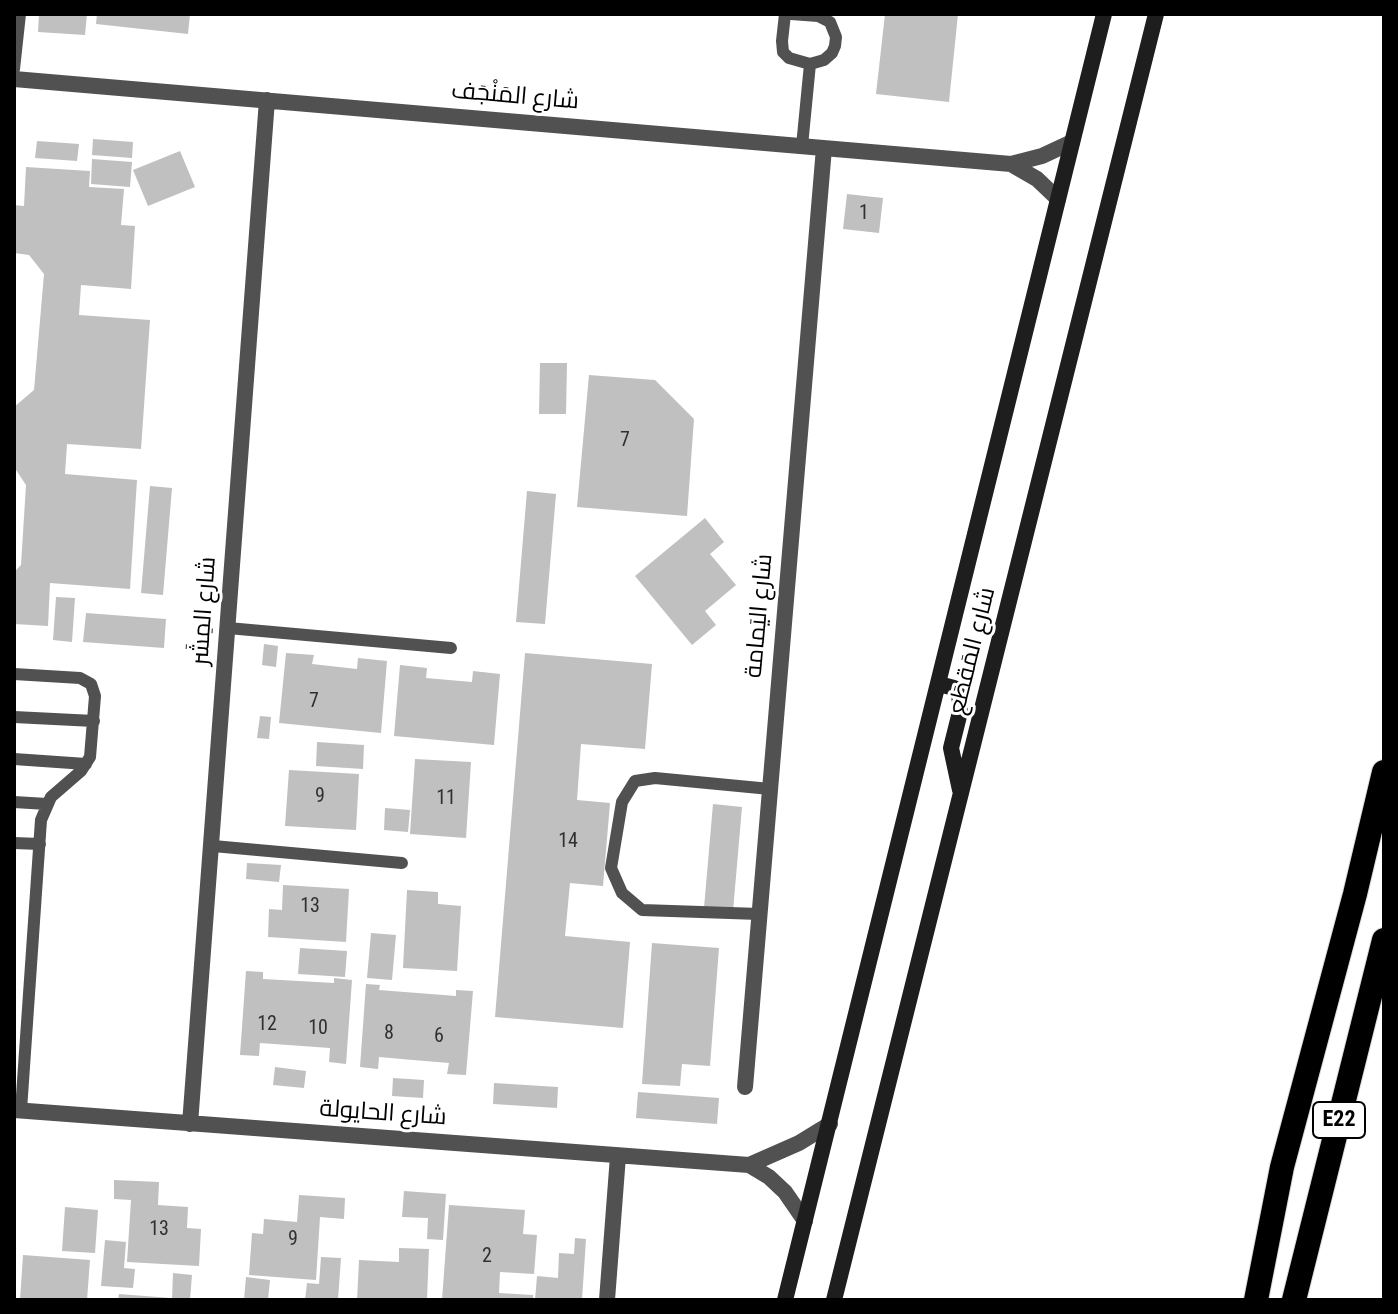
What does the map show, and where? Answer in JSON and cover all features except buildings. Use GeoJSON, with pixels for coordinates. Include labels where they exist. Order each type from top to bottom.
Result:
{"type":"FeatureCollection","features":[{"type":"Feature","properties":{"kind":"highway"},"geometry":{"type":"LineString","coordinates":[[1256,1300],[1282,1167],[1359,879],[1384,772]]}},
{"type":"Feature","properties":{"kind":"highway","name":"E22"},"geometry":{"type":"LineString","coordinates":[[1294,1300],[1384,940]]}},
{"type":"Feature","properties":{"kind":"street","name":"شارع المَقطَع"},"geometry":{"type":"LineString","coordinates":[[787,1294],[1104,14]]}},
{"type":"Feature","properties":{"kind":"street","name":"شارع المَقطَع"},"geometry":{"type":"LineString","coordinates":[[834,1300],[1156,14]]}},
{"type":"Feature","properties":{"kind":"street","name":"شارع المَنْجَف"},"geometry":{"type":"LineString","coordinates":[[14,79],[1011,164],[1042,156],[1072,142]]}},
{"type":"Feature","properties":{"kind":"street","name":"شارع المِشَر"},"geometry":{"type":"LineString","coordinates":[[190,1124],[267,100]]}},
{"type":"Feature","properties":{"kind":"street","name":"شارع اليَمامة"},"geometry":{"type":"LineString","coordinates":[[745,1087],[824,148]]}},
{"type":"Feature","properties":{"kind":"street","name":"شارع المَنْجَف"},"geometry":{"type":"LineString","coordinates":[[1011,164],[1037,179],[1058,199]]}},
{"type":"Feature","properties":{"kind":"street"},"geometry":{"type":"LineString","coordinates":[[939,684],[954,688],[959,696],[961,708],[951,748],[961,795]]}},
{"type":"Feature","properties":{"kind":"street","name":"شارع الحايولة"},"geometry":{"type":"LineString","coordinates":[[18,1110],[749,1165],[799,1143],[830,1124]]}},
{"type":"Feature","properties":{"kind":"street"},"geometry":{"type":"LineString","coordinates":[[607,1300],[618,1156]]}},
{"type":"Feature","properties":{"kind":"street"},"geometry":{"type":"LineString","coordinates":[[749,1165],[769,1177],[785,1192],[805,1221]]}},
{"type":"Feature","properties":{"kind":"lane"},"geometry":{"type":"LineString","coordinates":[[14,69],[20,14]]}},
{"type":"Feature","properties":{"kind":"lane"},"geometry":{"type":"LineString","coordinates":[[788,14],[818,16],[830,22],[836,37],[832,53],[824,60],[810,64],[789,58],[783,52],[782,41],[788,14]]}},
{"type":"Feature","properties":{"kind":"lane"},"geometry":{"type":"LineString","coordinates":[[802,146],[810,64]]}},
{"type":"Feature","properties":{"kind":"lane"},"geometry":{"type":"LineString","coordinates":[[228,628],[451,648]]}},
{"type":"Feature","properties":{"kind":"lane"},"geometry":{"type":"LineString","coordinates":[[14,674],[87,680],[94,690],[92,749],[86,764],[47,804],[41,820],[18,1110]]}},
{"type":"Feature","properties":{"kind":"lane"},"geometry":{"type":"LineString","coordinates":[[14,717],[94,721]]}},
{"type":"Feature","properties":{"kind":"lane"},"geometry":{"type":"LineString","coordinates":[[14,759],[86,764]]}},
{"type":"Feature","properties":{"kind":"lane"},"geometry":{"type":"LineString","coordinates":[[759,914],[642,910],[622,893],[611,868],[622,802],[635,781],[655,778],[770,789]]}},
{"type":"Feature","properties":{"kind":"lane"},"geometry":{"type":"LineString","coordinates":[[14,802],[47,804]]}},
{"type":"Feature","properties":{"kind":"lane"},"geometry":{"type":"LineString","coordinates":[[14,843],[40,844]]}},
{"type":"Feature","properties":{"kind":"lane"},"geometry":{"type":"LineString","coordinates":[[213,846],[402,863]]}}]}
